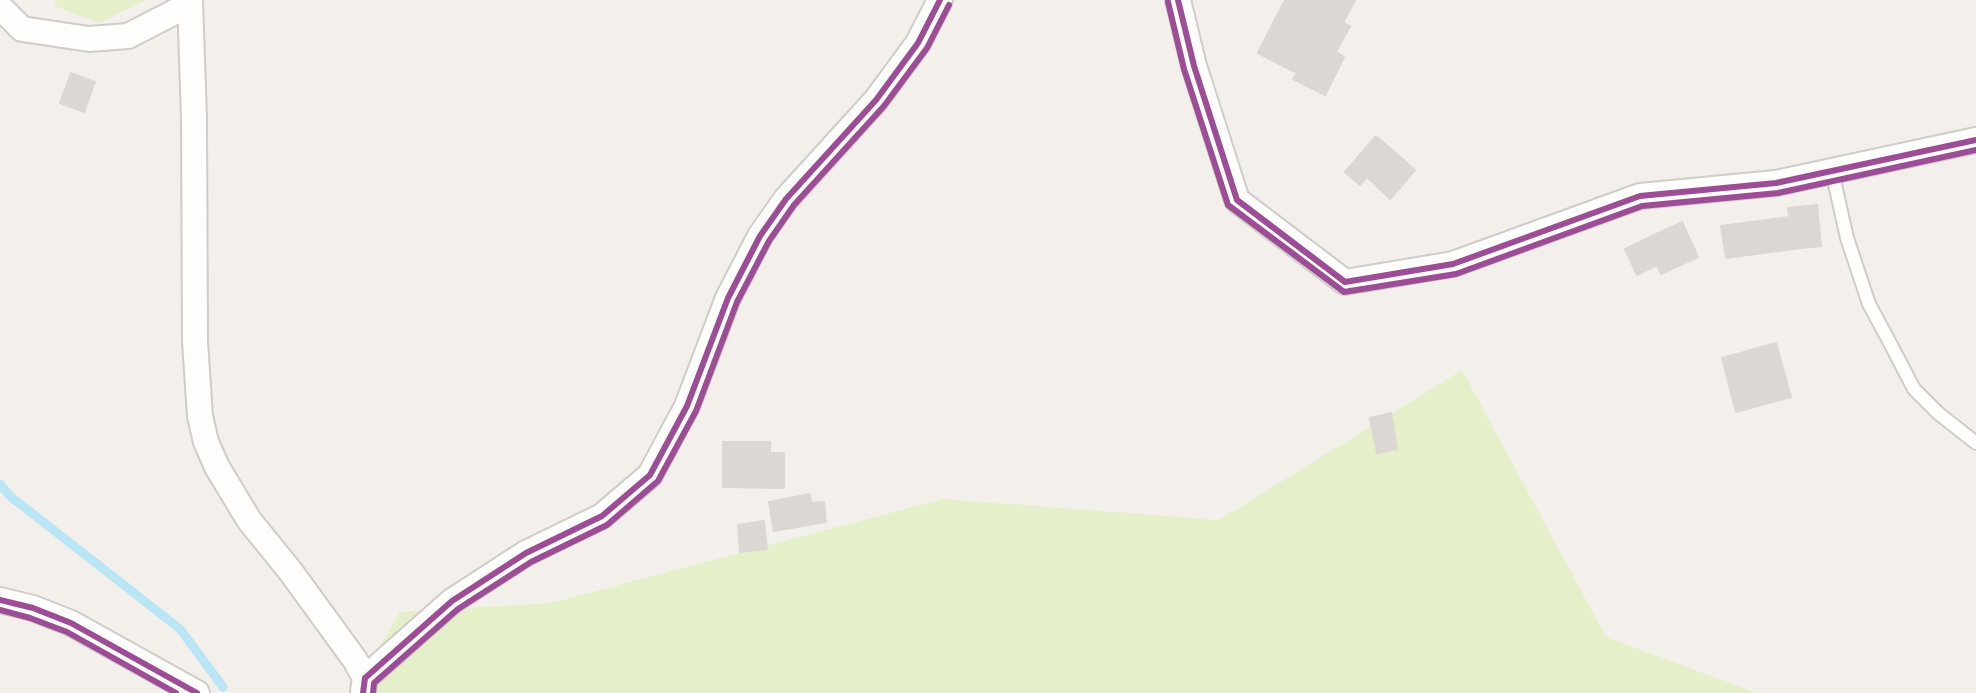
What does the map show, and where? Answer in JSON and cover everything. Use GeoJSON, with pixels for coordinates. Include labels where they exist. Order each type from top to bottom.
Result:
{"type":"FeatureCollection","features":[{"type":"Feature","properties":{"kind":"street"},"geometry":{"type":"LineString","coordinates":[[0,7],[22,29],[89,39],[128,36],[190,2],[195,341],[200,416],[206,442],[224,480],[249,520],[316,605],[364,686],[452,601],[526,553],[602,516],[650,475],[687,406],[728,298],[760,236],[786,199],[876,100],[918,43],[940,0]]}},
{"type":"Feature","properties":{"kind":"street"},"geometry":{"type":"LineString","coordinates":[[1178,0],[1194,66],[1237,200],[1345,282],[1453,264],[1640,196],[1776,183],[1976,140]]}},
{"type":"Feature","properties":{"kind":"street"},"geometry":{"type":"LineString","coordinates":[[0,600],[33,608],[71,623],[197,693]]}},
{"type":"Feature","properties":{"kind":"lane"},"geometry":{"type":"LineString","coordinates":[[1832,171],[1847,238],[1869,304],[1914,389],[1976,443]]}},
{"type":"Feature","properties":{"kind":"green space"},"geometry":{"type":"Polygon","coordinates":[[[55,0],[146,0],[99,23],[55,6],[55,0]]]}},
{"type":"Feature","properties":{"kind":"green space"},"geometry":{"type":"Polygon","coordinates":[[[1462,370],[1606,637],[1757,693],[353,693],[400,612],[551,603],[943,499],[1219,520],[1462,370]]]}},
{"type":"Feature","properties":{"kind":"building"},"geometry":{"type":"Polygon","coordinates":[[[1285,0],[1355,0],[1343,23],[1350,26],[1336,52],[1344,57],[1325,95],[1293,79],[1297,73],[1258,53],[1285,0]]]}},
{"type":"Feature","properties":{"kind":"building"},"geometry":{"type":"Polygon","coordinates":[[[71,73],[95,82],[84,112],[60,103],[71,73]]]}},
{"type":"Feature","properties":{"kind":"building"},"geometry":{"type":"Polygon","coordinates":[[[1376,136],[1415,170],[1390,199],[1367,177],[1360,185],[1345,172],[1376,136]]]}},
{"type":"Feature","properties":{"kind":"building"},"geometry":{"type":"Polygon","coordinates":[[[1817,205],[1821,246],[1793,249],[1788,208],[1817,205]]]}},
{"type":"Feature","properties":{"kind":"building"},"geometry":{"type":"Polygon","coordinates":[[[1789,217],[1793,249],[1726,258],[1721,226],[1789,217]]]}},
{"type":"Feature","properties":{"kind":"building"},"geometry":{"type":"Polygon","coordinates":[[[1682,222],[1698,257],[1661,274],[1657,265],[1637,275],[1625,249],[1682,222]]]}},
{"type":"Feature","properties":{"kind":"building"},"geometry":{"type":"Polygon","coordinates":[[[1776,343],[1791,397],[1736,412],[1722,358],[1776,343]]]}},
{"type":"Feature","properties":{"kind":"building"},"geometry":{"type":"Polygon","coordinates":[[[1391,413],[1397,449],[1377,453],[1370,418],[1391,413]]]}},
{"type":"Feature","properties":{"kind":"building"},"geometry":{"type":"Polygon","coordinates":[[[723,442],[770,442],[770,453],[784,453],[784,488],[723,487],[723,442]]]}},
{"type":"Feature","properties":{"kind":"building"},"geometry":{"type":"Polygon","coordinates":[[[810,494],[811,503],[824,502],[826,522],[774,531],[769,502],[810,494]]]}},
{"type":"Feature","properties":{"kind":"building"},"geometry":{"type":"Polygon","coordinates":[[[764,521],[767,549],[740,552],[738,525],[764,521]]]}},
{"type":"Feature","properties":{"kind":"waterway"},"geometry":{"type":"LineString","coordinates":[[0,484],[10,496],[180,629],[223,687]]}},
{"type":"Feature","properties":{"kind":"transit line"},"geometry":{"type":"LineString","coordinates":[[363,693],[365,678],[452,601],[526,553],[602,516],[650,475],[687,406],[728,298],[760,236],[786,199],[876,100],[918,43],[940,0]]}},
{"type":"Feature","properties":{"kind":"transit line"},"geometry":{"type":"LineString","coordinates":[[1178,0],[1194,66],[1237,200],[1345,282],[1453,264],[1640,196],[1776,183],[1976,140]]}},
{"type":"Feature","properties":{"kind":"transit line"},"geometry":{"type":"LineString","coordinates":[[1168,2],[1184,69],[1228,205],[1344,292],[1456,274],[1642,206],[1778,193],[1976,150]]}},
{"type":"Feature","properties":{"kind":"transit line"},"geometry":{"type":"LineString","coordinates":[[373,693],[374,683],[458,609],[531,562],[607,525],[658,481],[696,411],[737,302],[769,241],[794,205],[884,106],[927,48],[949,5]]}},
{"type":"Feature","properties":{"kind":"transit line"},"geometry":{"type":"LineString","coordinates":[[0,600],[33,608],[71,623],[197,693]]}},
{"type":"Feature","properties":{"kind":"transit line"},"geometry":{"type":"LineString","coordinates":[[0,610],[67,632],[176,693]]}}]}
